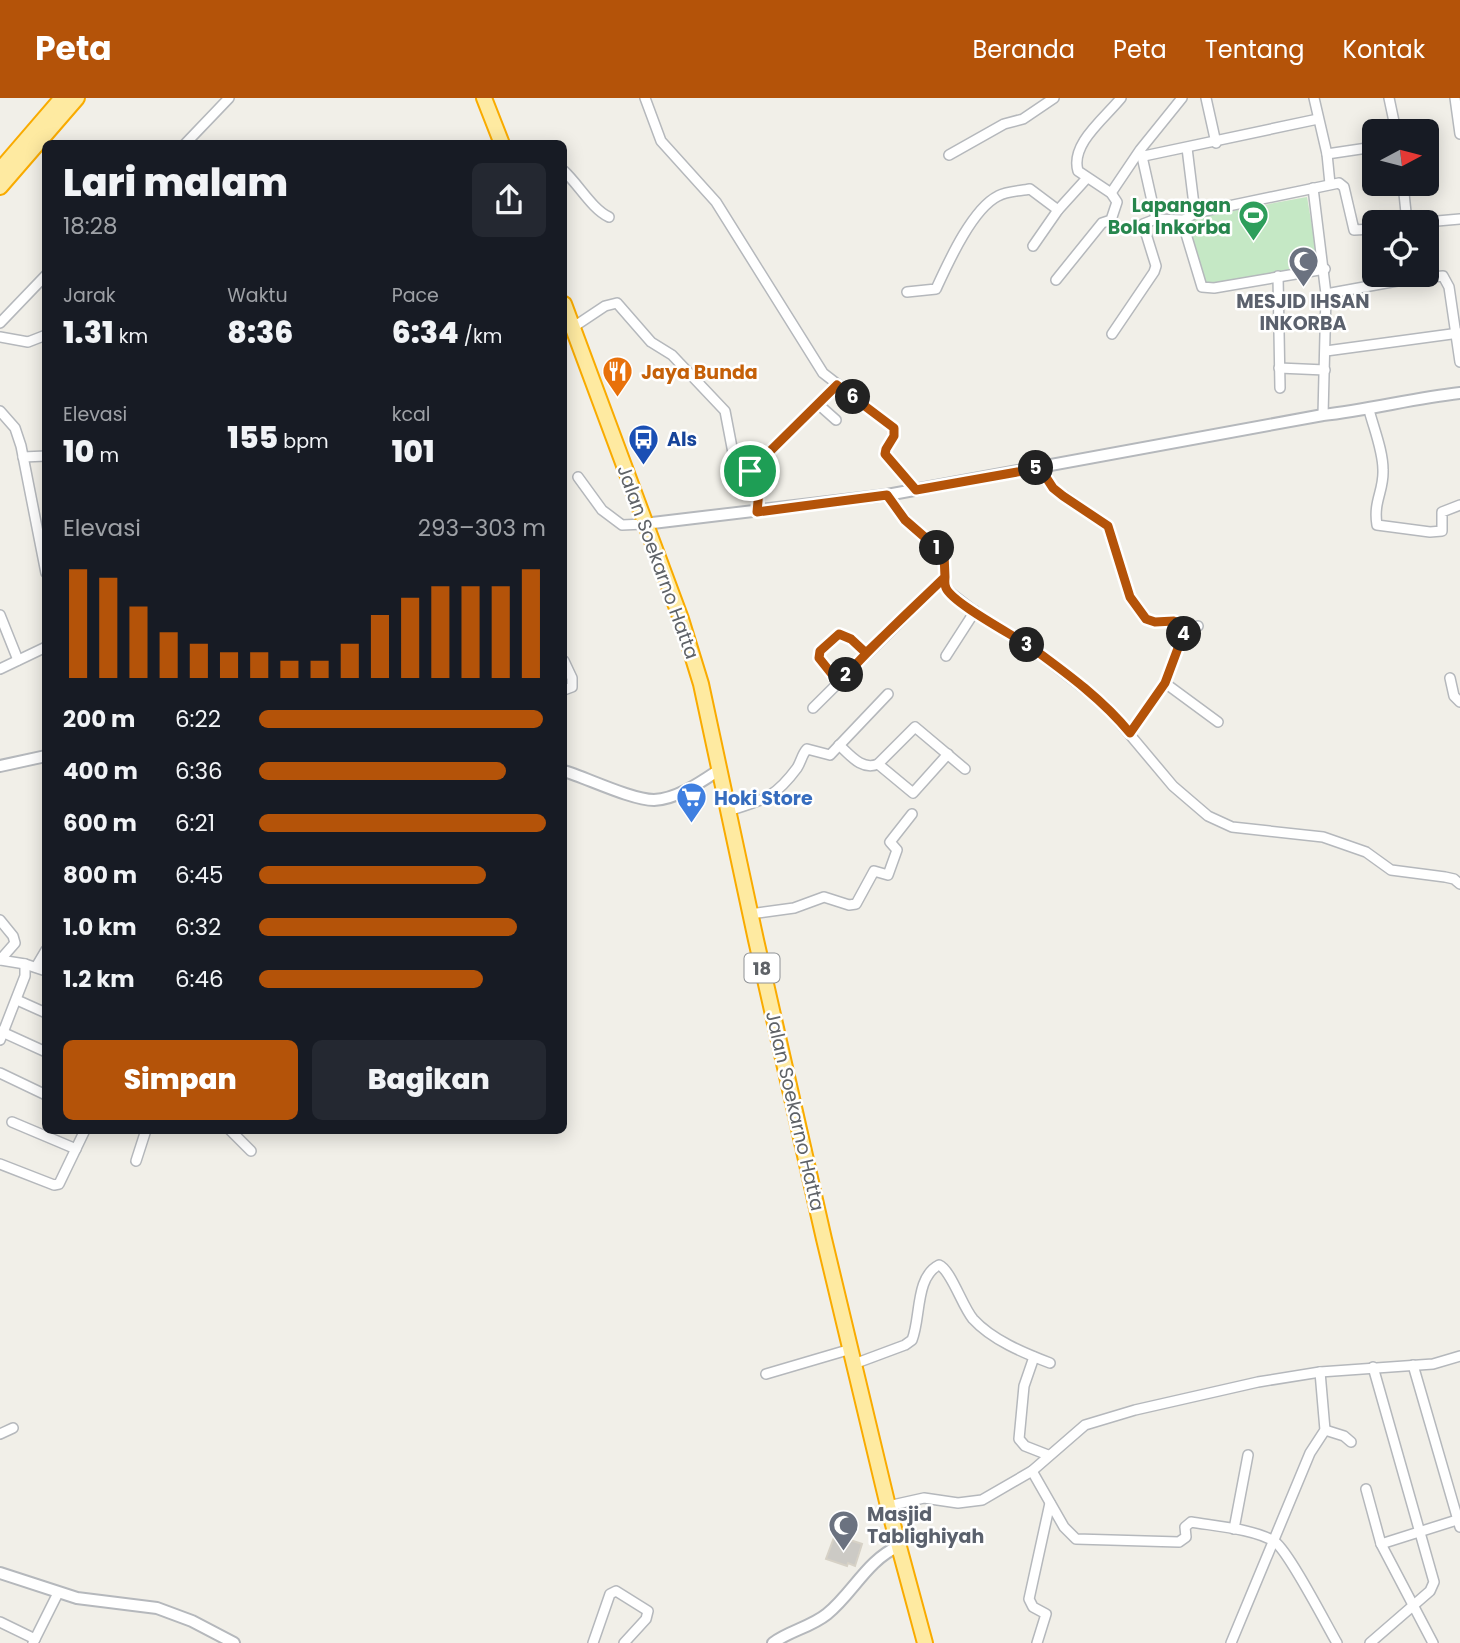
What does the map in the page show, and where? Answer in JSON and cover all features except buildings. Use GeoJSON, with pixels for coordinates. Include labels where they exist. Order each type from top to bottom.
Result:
{"type":"FeatureCollection","features":[{"type":"Feature","properties":{"kind":"highway"},"geometry":{"type":"LineString","coordinates":[[0,187],[21,153],[62,98]]}},
{"type":"Feature","properties":{"kind":"highway"},"geometry":{"type":"LineString","coordinates":[[0,170],[77,98]]}},
{"type":"Feature","properties":{"kind":"highway"},"geometry":{"type":"LineString","coordinates":[[484,98],[500,140]]}},
{"type":"Feature","properties":{"kind":"highway","name":"Jalan Soekarno Hatta"},"geometry":{"type":"LineString","coordinates":[[567,313],[701,684],[750,914],[852,1357],[925,1643]]}},
{"type":"Feature","properties":{"kind":"street"},"geometry":{"type":"LineString","coordinates":[[189,140],[229,98]]}},
{"type":"Feature","properties":{"kind":"street"},"geometry":{"type":"LineString","coordinates":[[645,98],[661,141],[716,202],[823,373],[894,428],[894,436],[885,454],[916,490]]}},
{"type":"Feature","properties":{"kind":"street"},"geometry":{"type":"LineString","coordinates":[[950,155],[1004,124],[1023,119],[1054,98]]}},
{"type":"Feature","properties":{"kind":"street"},"geometry":{"type":"LineString","coordinates":[[1056,280],[1102,223],[1111,220],[1117,202],[1111,194],[1077,172],[1077,153],[1121,98]]}},
{"type":"Feature","properties":{"kind":"street"},"geometry":{"type":"LineString","coordinates":[[1111,194],[1182,98]]}},
{"type":"Feature","properties":{"kind":"street"},"geometry":{"type":"LineString","coordinates":[[1206,98],[1216,143]]}},
{"type":"Feature","properties":{"kind":"street"},"geometry":{"type":"LineString","coordinates":[[1314,98],[1331,184]]}},
{"type":"Feature","properties":{"kind":"street"},"geometry":{"type":"LineString","coordinates":[[1389,98],[1393,119]]}},
{"type":"Feature","properties":{"kind":"street"},"geometry":{"type":"LineString","coordinates":[[1455,98],[1460,134]]}},
{"type":"Feature","properties":{"kind":"street"},"geometry":{"type":"LineString","coordinates":[[1142,153],[1216,143],[1318,119]]}},
{"type":"Feature","properties":{"kind":"street"},"geometry":{"type":"LineString","coordinates":[[1187,148],[1195,214]]}},
{"type":"Feature","properties":{"kind":"street"},"geometry":{"type":"LineString","coordinates":[[1327,154],[1362,149]]}},
{"type":"Feature","properties":{"kind":"street"},"geometry":{"type":"LineString","coordinates":[[1142,153],[1156,219]]}},
{"type":"Feature","properties":{"kind":"street"},"geometry":{"type":"LineString","coordinates":[[567,174],[587,195],[597,211],[609,217]]}},
{"type":"Feature","properties":{"kind":"street"},"geometry":{"type":"LineString","coordinates":[[1033,246],[1058,210],[1087,178]]}},
{"type":"Feature","properties":{"kind":"street"},"geometry":{"type":"LineString","coordinates":[[1112,334],[1156,266],[1143,224],[1156,219],[1184,219],[1195,214],[1339,183],[1344,187],[1354,230],[1362,230]]}},
{"type":"Feature","properties":{"kind":"street"},"geometry":{"type":"LineString","coordinates":[[1313,188],[1325,269],[1326,351],[1323,415]]}},
{"type":"Feature","properties":{"kind":"street"},"geometry":{"type":"LineString","coordinates":[[907,292],[936,289],[960,240],[986,205],[999,195],[1030,189],[1058,210]]}},
{"type":"Feature","properties":{"kind":"street"},"geometry":{"type":"LineString","coordinates":[[1184,219],[1202,287],[1214,288],[1325,269]]}},
{"type":"Feature","properties":{"kind":"street"},"geometry":{"type":"LineString","coordinates":[[1439,221],[1460,219]]}},
{"type":"Feature","properties":{"kind":"street"},"geometry":{"type":"LineString","coordinates":[[1439,275],[1449,287],[1458,333],[1460,362]]}},
{"type":"Feature","properties":{"kind":"street"},"geometry":{"type":"LineString","coordinates":[[1278,276],[1280,388]]}},
{"type":"Feature","properties":{"kind":"street"},"geometry":{"type":"LineString","coordinates":[[0,323],[42,279]]}},
{"type":"Feature","properties":{"kind":"street"},"geometry":{"type":"LineString","coordinates":[[1449,287],[1460,286]]}},
{"type":"Feature","properties":{"kind":"street"},"geometry":{"type":"LineString","coordinates":[[1326,294],[1362,287]]}},
{"type":"Feature","properties":{"kind":"street"},"geometry":{"type":"LineString","coordinates":[[572,328],[610,303],[621,305],[650,342],[672,355],[725,411],[734,458],[760,480],[757,512]]}},
{"type":"Feature","properties":{"kind":"street"},"geometry":{"type":"LineString","coordinates":[[1326,351],[1458,333]]}},
{"type":"Feature","properties":{"kind":"street"},"geometry":{"type":"LineString","coordinates":[[0,337],[28,342],[42,337]]}},
{"type":"Feature","properties":{"kind":"street"},"geometry":{"type":"LineString","coordinates":[[1279,368],[1325,370]]}},
{"type":"Feature","properties":{"kind":"street"},"geometry":{"type":"LineString","coordinates":[[750,471],[837,385]]}},
{"type":"Feature","properties":{"kind":"street"},"geometry":{"type":"LineString","coordinates":[[578,477],[602,510],[622,525],[644,524],[887,495],[1323,415],[1369,410],[1420,398],[1460,393]]}},
{"type":"Feature","properties":{"kind":"street"},"geometry":{"type":"LineString","coordinates":[[818,404],[836,421]]}},
{"type":"Feature","properties":{"kind":"street"},"geometry":{"type":"LineString","coordinates":[[1369,410],[1384,472],[1375,505],[1377,525],[1442,531],[1442,512],[1460,505]]}},
{"type":"Feature","properties":{"kind":"street"},"geometry":{"type":"LineString","coordinates":[[0,411],[15,428],[42,553]]}},
{"type":"Feature","properties":{"kind":"street"},"geometry":{"type":"LineString","coordinates":[[23,457],[42,456]]}},
{"type":"Feature","properties":{"kind":"street"},"geometry":{"type":"LineString","coordinates":[[1040,468],[1053,488],[1108,526],[1130,597],[1146,619],[1155,622],[1174,621],[1194,627],[1184,632],[1165,683],[1130,733]]}},
{"type":"Feature","properties":{"kind":"street"},"geometry":{"type":"LineString","coordinates":[[887,495],[905,520],[944,554],[946,588],[975,611],[1055,664],[1105,705],[1173,786],[1218,823],[1323,837],[1366,852],[1391,870],[1446,877],[1460,884]]}},
{"type":"Feature","properties":{"kind":"street"},"geometry":{"type":"LineString","coordinates":[[813,708],[945,577]]}},
{"type":"Feature","properties":{"kind":"street"},"geometry":{"type":"LineString","coordinates":[[946,656],[975,611]]}},
{"type":"Feature","properties":{"kind":"street"},"geometry":{"type":"LineString","coordinates":[[0,615],[18,660]]}},
{"type":"Feature","properties":{"kind":"street"},"geometry":{"type":"LineString","coordinates":[[839,683],[819,658],[820,651],[839,634],[851,639],[866,653]]}},
{"type":"Feature","properties":{"kind":"street"},"geometry":{"type":"LineString","coordinates":[[0,669],[42,649]]}},
{"type":"Feature","properties":{"kind":"street"},"geometry":{"type":"LineString","coordinates":[[567,667],[572,678],[572,687],[567,689]]}},
{"type":"Feature","properties":{"kind":"street"},"geometry":{"type":"LineString","coordinates":[[1450,678],[1454,696],[1460,702]]}},
{"type":"Feature","properties":{"kind":"street"},"geometry":{"type":"LineString","coordinates":[[1165,683],[1218,722]]}},
{"type":"Feature","properties":{"kind":"street"},"geometry":{"type":"LineString","coordinates":[[728,811],[765,800],[775,793],[799,765],[807,749],[812,748],[826,756],[888,694]]}},
{"type":"Feature","properties":{"kind":"street"},"geometry":{"type":"LineString","coordinates":[[839,745],[864,766],[871,767],[878,764],[915,727],[965,769]]}},
{"type":"Feature","properties":{"kind":"street"},"geometry":{"type":"LineString","coordinates":[[878,764],[913,793],[948,754]]}},
{"type":"Feature","properties":{"kind":"street"},"geometry":{"type":"LineString","coordinates":[[0,766],[42,757]]}},
{"type":"Feature","properties":{"kind":"street"},"geometry":{"type":"LineString","coordinates":[[567,772],[637,797],[656,800],[689,789],[719,770]]}},
{"type":"Feature","properties":{"kind":"street"},"geometry":{"type":"LineString","coordinates":[[750,914],[794,908],[824,897],[853,906],[874,871],[888,875],[891,872],[897,850],[890,842],[912,814]]}},
{"type":"Feature","properties":{"kind":"street"},"geometry":{"type":"LineString","coordinates":[[0,920],[13,936],[15,943],[0,960]]}},
{"type":"Feature","properties":{"kind":"street"},"geometry":{"type":"LineString","coordinates":[[36,967],[42,957]]}},
{"type":"Feature","properties":{"kind":"street"},"geometry":{"type":"LineString","coordinates":[[0,960],[42,969]]}},
{"type":"Feature","properties":{"kind":"street"},"geometry":{"type":"LineString","coordinates":[[25,964],[25,976],[2,1035],[42,1050]]}},
{"type":"Feature","properties":{"kind":"street"},"geometry":{"type":"LineString","coordinates":[[17,1000],[42,1011]]}},
{"type":"Feature","properties":{"kind":"street"},"geometry":{"type":"LineString","coordinates":[[0,1073],[42,1093]]}},
{"type":"Feature","properties":{"kind":"street"},"geometry":{"type":"LineString","coordinates":[[12,1122],[76,1149]]}},
{"type":"Feature","properties":{"kind":"street"},"geometry":{"type":"LineString","coordinates":[[0,1164],[54,1185],[59,1184],[83,1134]]}},
{"type":"Feature","properties":{"kind":"street"},"geometry":{"type":"LineString","coordinates":[[136,1161],[145,1134]]}},
{"type":"Feature","properties":{"kind":"street"},"geometry":{"type":"LineString","coordinates":[[234,1134],[251,1151]]}},
{"type":"Feature","properties":{"kind":"street"},"geometry":{"type":"LineString","coordinates":[[766,1374],[905,1345],[912,1340],[930,1272],[939,1265],[947,1271],[956,1293],[975,1320],[989,1333],[1050,1363]]}},
{"type":"Feature","properties":{"kind":"street"},"geometry":{"type":"LineString","coordinates":[[888,1506],[924,1498],[972,1503],[982,1500],[1032,1471],[1085,1425],[1104,1419],[1258,1382],[1320,1372],[1433,1364],[1460,1356]]}},
{"type":"Feature","properties":{"kind":"street"},"geometry":{"type":"LineString","coordinates":[[1034,1357],[1024,1386],[1020,1439],[1025,1446],[1048,1455]]}},
{"type":"Feature","properties":{"kind":"street"},"geometry":{"type":"LineString","coordinates":[[1381,1544],[1418,1531],[1459,1522],[1413,1365]]}},
{"type":"Feature","properties":{"kind":"street"},"geometry":{"type":"LineString","coordinates":[[1370,1643],[1430,1591],[1434,1582],[1373,1367]]}},
{"type":"Feature","properties":{"kind":"street"},"geometry":{"type":"LineString","coordinates":[[1231,1643],[1310,1453],[1325,1430],[1320,1372]]}},
{"type":"Feature","properties":{"kind":"street"},"geometry":{"type":"LineString","coordinates":[[0,1434],[13,1427]]}},
{"type":"Feature","properties":{"kind":"street"},"geometry":{"type":"LineString","coordinates":[[1325,1430],[1344,1436],[1352,1442]]}},
{"type":"Feature","properties":{"kind":"street"},"geometry":{"type":"LineString","coordinates":[[1234,1529],[1248,1455]]}},
{"type":"Feature","properties":{"kind":"street"},"geometry":{"type":"LineString","coordinates":[[1032,1471],[1068,1532],[1082,1541],[1179,1542],[1186,1537],[1185,1527],[1191,1522],[1234,1529],[1273,1540],[1286,1556],[1337,1643]]}},
{"type":"Feature","properties":{"kind":"street"},"geometry":{"type":"LineString","coordinates":[[1366,1489],[1381,1544],[1433,1643]]}},
{"type":"Feature","properties":{"kind":"street"},"geometry":{"type":"LineString","coordinates":[[1037,1643],[1046,1618],[1043,1611],[1033,1607],[1029,1599],[1050,1503]]}},
{"type":"Feature","properties":{"kind":"street"},"geometry":{"type":"LineString","coordinates":[[773,1643],[785,1639],[830,1612],[873,1562],[883,1553],[899,1546]]}},
{"type":"Feature","properties":{"kind":"street"},"geometry":{"type":"LineString","coordinates":[[0,1573],[58,1593],[104,1603],[157,1608],[192,1621],[234,1643]]}},
{"type":"Feature","properties":{"kind":"street"},"geometry":{"type":"LineString","coordinates":[[593,1643],[610,1594],[616,1591],[648,1611],[646,1619],[624,1643]]}},
{"type":"Feature","properties":{"kind":"street"},"geometry":{"type":"LineString","coordinates":[[0,1622],[34,1641],[58,1593]]}},
{"type":"Feature","properties":{"kind":"green space","name":"Lapangan Bola Inkorba"},"geometry":{"type":"Polygon","coordinates":[[[1307,197],[1319,267],[1201,289],[1188,219],[1307,197]]]}},
{"type":"Feature","properties":{"kind":"place","name":"Lapangan Bola Inkorba"},"geometry":{"type":"Point","coordinates":[1254,243]}},
{"type":"Feature","properties":{"kind":"place","name":"MESJID IHSAN INKORBA"},"geometry":{"type":"Point","coordinates":[1303,289]}},
{"type":"Feature","properties":{"kind":"place","name":"Jaya Bunda"},"geometry":{"type":"Point","coordinates":[618,399]}},
{"type":"Feature","properties":{"kind":"place","name":"Als"},"geometry":{"type":"Point","coordinates":[644,466]}},
{"type":"Feature","properties":{"kind":"place","name":"Hoki Store"},"geometry":{"type":"Point","coordinates":[691,825]}},
{"type":"Feature","properties":{"kind":"place","name":"Masjid Tablighiyah"},"geometry":{"type":"Point","coordinates":[844,1552]}},
{"type":"Feature","properties":{"kind":"route"},"geometry":{"type":"LineString","coordinates":[[750,471],[757,476],[761,484],[757,512],[887,495],[905,520],[944,554],[945,577],[866,653],[851,639],[839,634],[820,651],[819,658],[839,683],[866,653],[896,626],[945,577],[946,588],[952,594],[983,618],[1055,664],[1105,705],[1130,733],[1165,683],[1184,632],[1189,628],[1174,621],[1155,622],[1146,619],[1130,597],[1108,526],[1071,503],[1053,488],[1040,468],[916,490],[885,454],[894,436],[894,428],[837,385],[750,471]]}}]}
